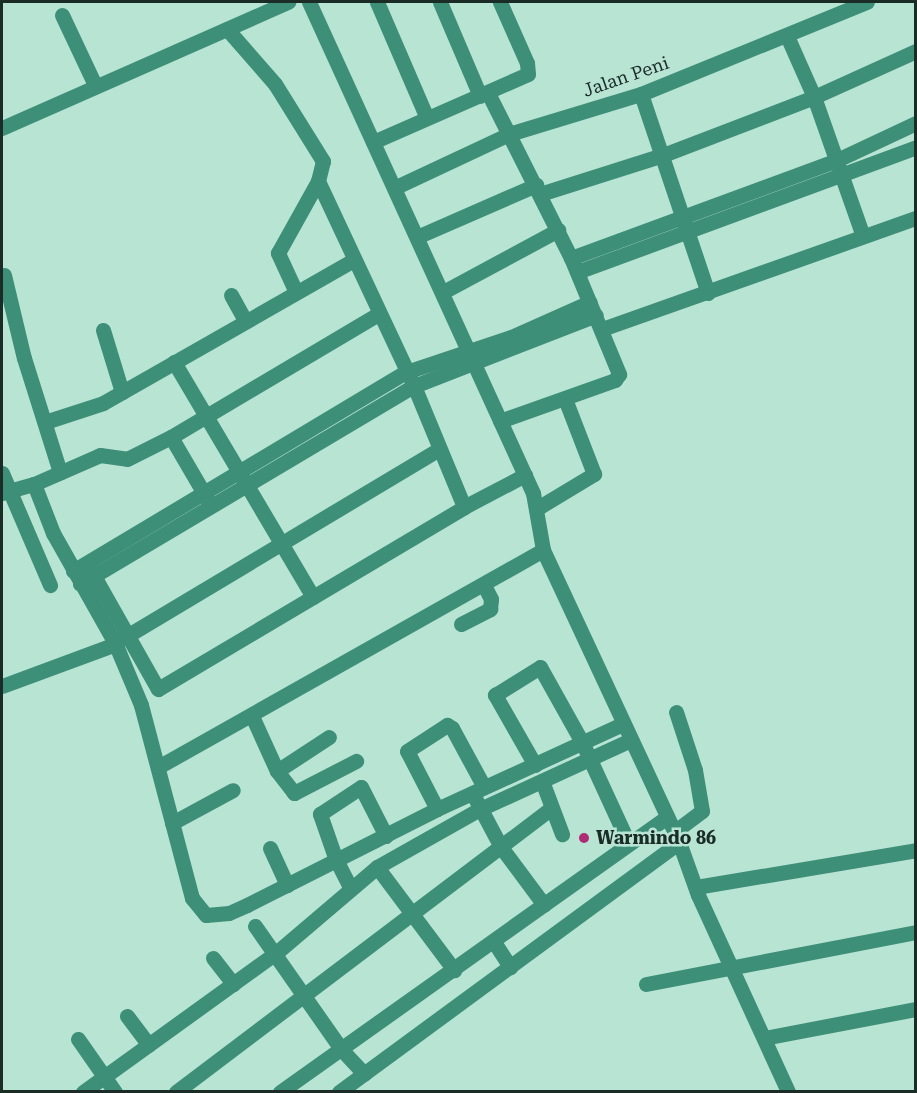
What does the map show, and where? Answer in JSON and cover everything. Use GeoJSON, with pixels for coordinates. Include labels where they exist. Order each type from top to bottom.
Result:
{"type":"FeatureCollection","features":[{"type":"Feature","properties":{"kind":"street"},"geometry":{"type":"LineString","coordinates":[[2,128],[95,85],[288,2]]}},
{"type":"Feature","properties":{"kind":"street"},"geometry":{"type":"LineString","coordinates":[[309,2],[419,236],[525,475],[536,509],[543,550],[667,817],[730,965],[788,1092]]}},
{"type":"Feature","properties":{"kind":"street"},"geometry":{"type":"LineString","coordinates":[[378,2],[427,118]]}},
{"type":"Feature","properties":{"kind":"street"},"geometry":{"type":"LineString","coordinates":[[440,2],[484,94],[510,134],[558,230],[578,272],[619,374],[615,380],[500,421]]}},
{"type":"Feature","properties":{"kind":"street"},"geometry":{"type":"LineString","coordinates":[[373,142],[522,78],[529,70],[500,2]]}},
{"type":"Feature","properties":{"kind":"street","name":"Jalan Peni"},"geometry":{"type":"LineString","coordinates":[[396,187],[510,134],[641,94],[867,2]]}},
{"type":"Feature","properties":{"kind":"street"},"geometry":{"type":"LineString","coordinates":[[62,15],[95,85]]}},
{"type":"Feature","properties":{"kind":"street"},"geometry":{"type":"LineString","coordinates":[[227,29],[294,111],[325,166],[278,253],[295,290]]}},
{"type":"Feature","properties":{"kind":"street"},"geometry":{"type":"LineString","coordinates":[[787,36],[814,97],[863,236]]}},
{"type":"Feature","properties":{"kind":"street"},"geometry":{"type":"LineString","coordinates":[[419,236],[538,189],[663,155],[814,97],[915,51]]}},
{"type":"Feature","properties":{"kind":"street"},"geometry":{"type":"LineString","coordinates":[[641,94],[708,293]]}},
{"type":"Feature","properties":{"kind":"street"},"geometry":{"type":"LineString","coordinates":[[839,167],[915,123]]}},
{"type":"Feature","properties":{"kind":"street"},"geometry":{"type":"LineString","coordinates":[[578,272],[686,225],[839,167],[915,147]]}},
{"type":"Feature","properties":{"kind":"street"},"geometry":{"type":"LineString","coordinates":[[318,181],[352,261],[410,379],[464,507]]}},
{"type":"Feature","properties":{"kind":"street"},"geometry":{"type":"LineString","coordinates":[[76,577],[208,501],[410,379],[471,355],[596,315],[708,293],[915,218]]}},
{"type":"Feature","properties":{"kind":"street"},"geometry":{"type":"LineString","coordinates":[[571,258],[686,225]]}},
{"type":"Feature","properties":{"kind":"street"},"geometry":{"type":"LineString","coordinates":[[443,292],[558,230]]}},
{"type":"Feature","properties":{"kind":"street"},"geometry":{"type":"LineString","coordinates":[[45,422],[84,411],[122,392],[295,290],[352,261]]}},
{"type":"Feature","properties":{"kind":"street"},"geometry":{"type":"LineString","coordinates":[[3,275],[60,472]]}},
{"type":"Feature","properties":{"kind":"street"},"geometry":{"type":"LineString","coordinates":[[231,295],[245,320]]}},
{"type":"Feature","properties":{"kind":"street"},"geometry":{"type":"LineString","coordinates":[[17,489],[100,455],[127,459],[171,437],[207,413],[378,314]]}},
{"type":"Feature","properties":{"kind":"street"},"geometry":{"type":"LineString","coordinates":[[103,330],[122,392]]}},
{"type":"Feature","properties":{"kind":"street"},"geometry":{"type":"LineString","coordinates":[[174,362],[207,413],[280,543],[314,597]]}},
{"type":"Feature","properties":{"kind":"street"},"geometry":{"type":"LineString","coordinates":[[536,509],[594,474],[565,399]]}},
{"type":"Feature","properties":{"kind":"street"},"geometry":{"type":"LineString","coordinates":[[171,437],[208,501]]}},
{"type":"Feature","properties":{"kind":"street"},"geometry":{"type":"LineString","coordinates":[[2,686],[94,654],[117,642],[438,450]]}},
{"type":"Feature","properties":{"kind":"street"},"geometry":{"type":"LineString","coordinates":[[2,472],[17,489],[117,642],[158,689],[464,507],[525,475]]}},
{"type":"Feature","properties":{"kind":"street"},"geometry":{"type":"LineString","coordinates":[[17,489],[50,585]]}},
{"type":"Feature","properties":{"kind":"street"},"geometry":{"type":"LineString","coordinates":[[158,767],[543,550]]}},
{"type":"Feature","properties":{"kind":"street"},"geometry":{"type":"LineString","coordinates":[[90,570],[141,705],[192,898],[206,915],[229,913],[338,864],[437,809],[543,781],[631,740]]}},
{"type":"Feature","properties":{"kind":"street"},"geometry":{"type":"LineString","coordinates":[[461,624],[490,609],[491,599],[484,585]]}},
{"type":"Feature","properties":{"kind":"street"},"geometry":{"type":"LineString","coordinates":[[535,765],[495,695],[540,667],[590,758],[629,844]]}},
{"type":"Feature","properties":{"kind":"street"},"geometry":{"type":"LineString","coordinates":[[339,1092],[510,967],[700,816],[702,811],[695,770],[676,712]]}},
{"type":"Feature","properties":{"kind":"street"},"geometry":{"type":"LineString","coordinates":[[252,716],[277,771],[291,791],[298,793],[356,761]]}},
{"type":"Feature","properties":{"kind":"street"},"geometry":{"type":"LineString","coordinates":[[83,1092],[276,953],[377,867],[478,798],[535,765],[623,724]]}},
{"type":"Feature","properties":{"kind":"street"},"geometry":{"type":"LineString","coordinates":[[437,809],[407,752],[447,725],[452,728],[478,798],[501,847],[544,905]]}},
{"type":"Feature","properties":{"kind":"street"},"geometry":{"type":"LineString","coordinates":[[277,771],[329,737]]}},
{"type":"Feature","properties":{"kind":"street"},"geometry":{"type":"LineString","coordinates":[[543,781],[550,809],[562,834]]}},
{"type":"Feature","properties":{"kind":"street"},"geometry":{"type":"LineString","coordinates":[[351,889],[338,864],[320,814],[358,788],[365,790],[386,836]]}},
{"type":"Feature","properties":{"kind":"street"},"geometry":{"type":"LineString","coordinates":[[172,822],[233,790]]}},
{"type":"Feature","properties":{"kind":"street"},"geometry":{"type":"LineString","coordinates":[[176,1092],[550,809]]}},
{"type":"Feature","properties":{"kind":"street"},"geometry":{"type":"LineString","coordinates":[[280,1092],[667,817]]}},
{"type":"Feature","properties":{"kind":"street"},"geometry":{"type":"LineString","coordinates":[[270,848],[287,885]]}},
{"type":"Feature","properties":{"kind":"street"},"geometry":{"type":"LineString","coordinates":[[696,887],[915,850]]}},
{"type":"Feature","properties":{"kind":"street"},"geometry":{"type":"LineString","coordinates":[[377,867],[454,970]]}},
{"type":"Feature","properties":{"kind":"street"},"geometry":{"type":"LineString","coordinates":[[255,926],[341,1049],[364,1074]]}},
{"type":"Feature","properties":{"kind":"street"},"geometry":{"type":"LineString","coordinates":[[646,984],[730,965],[915,932]]}},
{"type":"Feature","properties":{"kind":"street"},"geometry":{"type":"LineString","coordinates":[[494,942],[510,967]]}},
{"type":"Feature","properties":{"kind":"street"},"geometry":{"type":"LineString","coordinates":[[213,958],[233,984]]}},
{"type":"Feature","properties":{"kind":"street"},"geometry":{"type":"LineString","coordinates":[[764,1038],[915,1009]]}},
{"type":"Feature","properties":{"kind":"street"},"geometry":{"type":"LineString","coordinates":[[128,1016],[149,1045]]}},
{"type":"Feature","properties":{"kind":"street"},"geometry":{"type":"LineString","coordinates":[[78,1039],[115,1092]]}},
{"type":"Feature","properties":{"kind":"place","name":"Warmindo 86"},"geometry":{"type":"Point","coordinates":[584,838]}}]}
